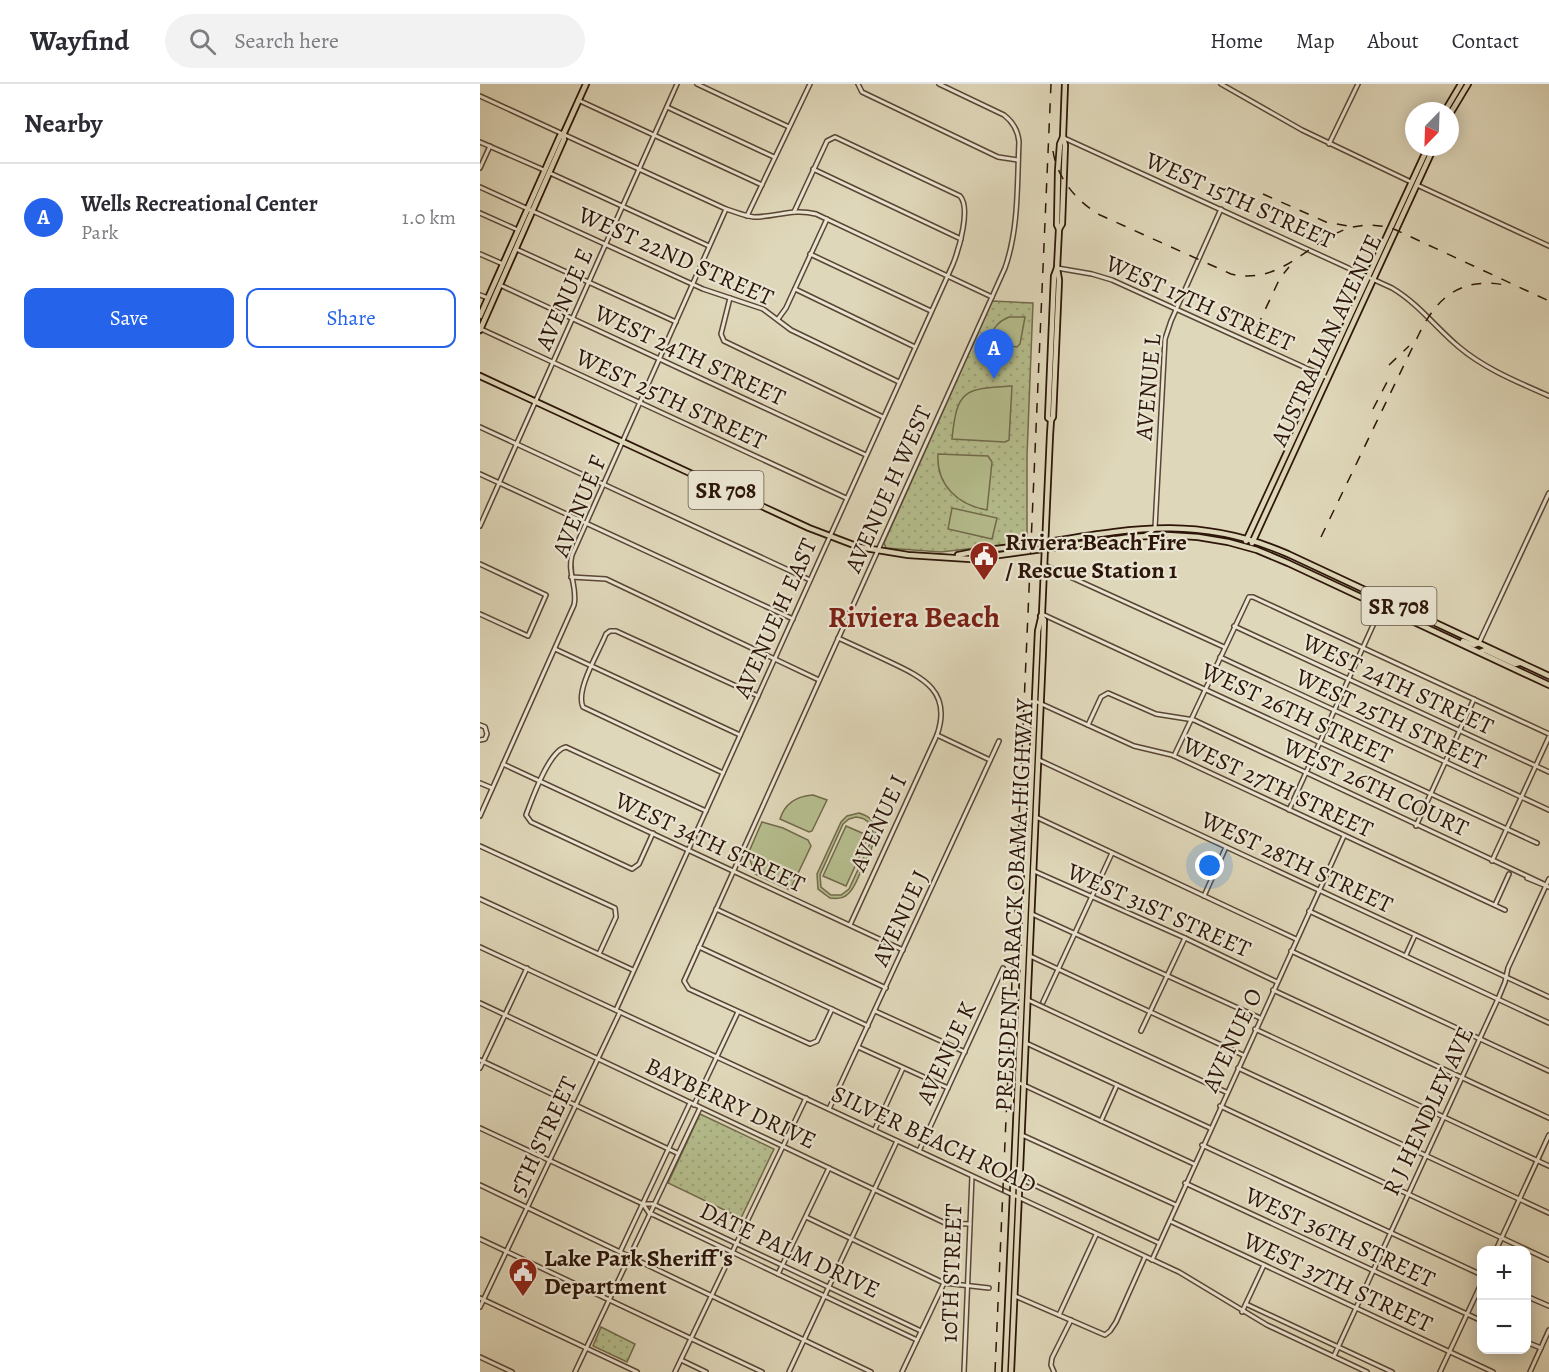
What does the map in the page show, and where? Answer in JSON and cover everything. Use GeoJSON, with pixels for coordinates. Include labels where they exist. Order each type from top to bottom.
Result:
{"type":"FeatureCollection","features":[{"type":"Feature","properties":{"kind":"main road"},"geometry":{"type":"LineString","coordinates":[[480,329],[586,84]]}},
{"type":"Feature","properties":{"kind":"main road","name":"PRESIDENT BARACK OBAMA HIGHWAY"},"geometry":{"type":"LineString","coordinates":[[1016,1196],[1022,1134],[1025,1043],[1023,953],[1029,814],[1044,620],[1041,615],[1051,420],[1048,418],[1049,381],[1054,276],[1057,268],[1059,229],[1062,224],[1065,84]]}},
{"type":"Feature","properties":{"kind":"main road"},"geometry":{"type":"LineString","coordinates":[[1450,102],[1461,84]]}},
{"type":"Feature","properties":{"kind":"main road"},"geometry":{"type":"LineString","coordinates":[[1457,102],[1468,84]]}},
{"type":"Feature","properties":{"kind":"main road","name":"AUSTRALIAN AVENUE"},"geometry":{"type":"LineString","coordinates":[[1371,278],[1424,156]]}},
{"type":"Feature","properties":{"kind":"main road","name":"AUSTRALIAN AVENUE"},"geometry":{"type":"LineString","coordinates":[[1247,547],[1430,156]]}},
{"type":"Feature","properties":{"kind":"main road"},"geometry":{"type":"LineString","coordinates":[[480,316],[518,230],[530,210]]}},
{"type":"Feature","properties":{"kind":"main road","name":"SR 708"},"geometry":{"type":"LineString","coordinates":[[480,376],[830,537],[878,551],[970,559],[1143,536],[1198,537],[1247,547],[1281,560],[1549,685]]}},
{"type":"Feature","properties":{"kind":"main road","name":"SR 708"},"geometry":{"type":"LineString","coordinates":[[954,556],[1155,528],[1198,529],[1250,540],[1281,551],[1549,676]]}},
{"type":"Feature","properties":{"kind":"main road"},"geometry":{"type":"LineString","coordinates":[[1441,634],[1445,632],[1474,645],[1479,643]]}},
{"type":"Feature","properties":{"kind":"main road"},"geometry":{"type":"LineString","coordinates":[[1480,652],[1485,650],[1515,664],[1522,663]]}},
{"type":"Feature","properties":{"kind":"main road","name":"PRESIDENT BARACK OBAMA HIGHWAY"},"geometry":{"type":"LineString","coordinates":[[1016,1196],[1017,1082],[1019,1040],[1029,956],[1038,760],[1038,702]]}},
{"type":"Feature","properties":{"kind":"main road"},"geometry":{"type":"LineString","coordinates":[[1005,1372],[1008,1293],[1016,1196]]}},
{"type":"Feature","properties":{"kind":"main road"},"geometry":{"type":"LineString","coordinates":[[1011,1372],[1016,1196]]}},
{"type":"Feature","properties":{"kind":"street","name":"AVENUE E"},"geometry":{"type":"LineString","coordinates":[[480,526],[678,84]]}},
{"type":"Feature","properties":{"kind":"street"},"geometry":{"type":"LineString","coordinates":[[697,84],[789,127]]}},
{"type":"Feature","properties":{"kind":"street"},"geometry":{"type":"LineString","coordinates":[[747,216],[810,84]]}},
{"type":"Feature","properties":{"kind":"street"},"geometry":{"type":"LineString","coordinates":[[858,84],[862,92],[988,152],[1003,158],[1018,160]]}},
{"type":"Feature","properties":{"kind":"street"},"geometry":{"type":"LineString","coordinates":[[939,84],[951,90],[954,84]]}},
{"type":"Feature","properties":{"kind":"street"},"geometry":{"type":"LineString","coordinates":[[1221,84],[1329,144],[1549,246]]}},
{"type":"Feature","properties":{"kind":"street"},"geometry":{"type":"LineString","coordinates":[[1329,144],[1358,84]]}},
{"type":"Feature","properties":{"kind":"street","name":"AVENUE H WEST"},"geometry":{"type":"LineString","coordinates":[[738,1012],[689,988],[685,984],[685,979],[1005,268],[1014,237],[1019,139],[1016,128],[1004,115],[951,90]]}},
{"type":"Feature","properties":{"kind":"street"},"geometry":{"type":"LineString","coordinates":[[480,96],[726,209],[747,216],[810,213],[992,297]]}},
{"type":"Feature","properties":{"kind":"street"},"geometry":{"type":"LineString","coordinates":[[578,100],[762,185]]}},
{"type":"Feature","properties":{"kind":"street"},"geometry":{"type":"LineString","coordinates":[[667,107],[775,157]]}},
{"type":"Feature","properties":{"kind":"street","name":"WEST 15TH STREET"},"geometry":{"type":"LineString","coordinates":[[1063,137],[1399,292],[1418,306],[1447,336],[1473,358],[1549,396]]}},
{"type":"Feature","properties":{"kind":"street","name":"AVENUE H EAST"},"geometry":{"type":"LineString","coordinates":[[618,1011],[634,970],[947,276],[961,239],[964,203],[962,198],[837,138],[827,141],[813,169]]}},
{"type":"Feature","properties":{"kind":"street"},"geometry":{"type":"LineString","coordinates":[[480,142],[710,246]]}},
{"type":"Feature","properties":{"kind":"street"},"geometry":{"type":"LineString","coordinates":[[480,168],[490,146]]}},
{"type":"Feature","properties":{"kind":"street"},"geometry":{"type":"LineString","coordinates":[[794,212],[813,169],[961,239]]}},
{"type":"Feature","properties":{"kind":"street","name":"WEST 22ND STREET"},"geometry":{"type":"LineString","coordinates":[[480,187],[693,284],[763,309],[791,330],[899,382]]}},
{"type":"Feature","properties":{"kind":"street","name":"AVENUE F"},"geometry":{"type":"LineString","coordinates":[[480,816],[575,600],[570,566],[572,555],[726,209]]}},
{"type":"Feature","properties":{"kind":"street","name":"AVENUE L"},"geometry":{"type":"LineString","coordinates":[[1155,528],[1165,339],[1221,209]]}},
{"type":"Feature","properties":{"kind":"street"},"geometry":{"type":"LineString","coordinates":[[480,213],[518,230]]}},
{"type":"Feature","properties":{"kind":"street"},"geometry":{"type":"LineString","coordinates":[[777,320],[795,290],[827,219]]}},
{"type":"Feature","properties":{"kind":"street"},"geometry":{"type":"LineString","coordinates":[[516,249],[676,322]]}},
{"type":"Feature","properties":{"kind":"street"},"geometry":{"type":"LineString","coordinates":[[480,254],[502,264]]}},
{"type":"Feature","properties":{"kind":"street"},"geometry":{"type":"LineString","coordinates":[[810,254],[931,311]]}},
{"type":"Feature","properties":{"kind":"street","name":"WEST 17TH STREET"},"geometry":{"type":"LineString","coordinates":[[1057,268],[1102,276],[1325,377]]}},
{"type":"Feature","properties":{"kind":"street","name":"WEST 24TH STREET"},"geometry":{"type":"LineString","coordinates":[[500,285],[866,455]]}},
{"type":"Feature","properties":{"kind":"street"},"geometry":{"type":"LineString","coordinates":[[795,290],[915,346]]}},
{"type":"Feature","properties":{"kind":"street"},"geometry":{"type":"LineString","coordinates":[[480,295],[488,298]]}},
{"type":"Feature","properties":{"kind":"street"},"geometry":{"type":"LineString","coordinates":[[730,298],[722,334],[724,341],[884,417]]}},
{"type":"Feature","properties":{"kind":"street","name":"WEST 25TH STREET"},"geometry":{"type":"LineString","coordinates":[[480,329],[847,498]]}},
{"type":"Feature","properties":{"kind":"street"},"geometry":{"type":"LineString","coordinates":[[480,427],[810,580]]}},
{"type":"Feature","properties":{"kind":"street"},"geometry":{"type":"LineString","coordinates":[[480,474],[793,619]]}},
{"type":"Feature","properties":{"kind":"street"},"geometry":{"type":"LineString","coordinates":[[1479,643],[1549,493]]}},
{"type":"Feature","properties":{"kind":"street"},"geometry":{"type":"LineString","coordinates":[[1143,536],[1155,528]]}},
{"type":"Feature","properties":{"kind":"street"},"geometry":{"type":"LineString","coordinates":[[480,564],[546,595],[528,636],[480,614]]}},
{"type":"Feature","properties":{"kind":"street"},"geometry":{"type":"LineString","coordinates":[[1044,565],[1224,647]]}},
{"type":"Feature","properties":{"kind":"street"},"geometry":{"type":"LineString","coordinates":[[571,577],[606,579],[819,680]]}},
{"type":"Feature","properties":{"kind":"street"},"geometry":{"type":"LineString","coordinates":[[1174,756],[1234,626],[1249,597],[1253,597],[1549,735],[1492,861]]}},
{"type":"Feature","properties":{"kind":"street"},"geometry":{"type":"LineString","coordinates":[[1289,810],[1385,599]]}},
{"type":"Feature","properties":{"kind":"street","name":"WEST 26TH STREET"},"geometry":{"type":"LineString","coordinates":[[1041,615],[1205,688],[1537,843]]}},
{"type":"Feature","properties":{"kind":"street","name":"WEST 24TH STREET"},"geometry":{"type":"LineString","coordinates":[[1234,626],[1549,772]]}},
{"type":"Feature","properties":{"kind":"street"},"geometry":{"type":"LineString","coordinates":[[723,773],[583,707],[581,701],[583,688],[606,634],[614,631],[758,696]]}},
{"type":"Feature","properties":{"kind":"street"},"geometry":{"type":"LineString","coordinates":[[838,638],[918,675],[927,682],[937,696],[940,707],[941,722],[937,735],[990,760]]}},
{"type":"Feature","properties":{"kind":"street"},"geometry":{"type":"LineString","coordinates":[[555,649],[740,735]]}},
{"type":"Feature","properties":{"kind":"street","name":"WEST 25TH STREET"},"geometry":{"type":"LineString","coordinates":[[1220,657],[1549,810]]}},
{"type":"Feature","properties":{"kind":"street","name":"WEST 26TH COURT"},"geometry":{"type":"LineString","coordinates":[[1088,725],[1101,697],[1108,693],[1156,714],[1191,720],[1548,886]]}},
{"type":"Feature","properties":{"kind":"street"},"geometry":{"type":"LineString","coordinates":[[1417,825],[1474,699]]}},
{"type":"Feature","properties":{"kind":"street","name":"WEST 27TH STREET"},"geometry":{"type":"LineString","coordinates":[[1038,702],[1138,748],[1174,756],[1504,910]]}},
{"type":"Feature","properties":{"kind":"street"},"geometry":{"type":"LineString","coordinates":[[480,725],[486,729],[487,734],[485,739],[480,740]]}},
{"type":"Feature","properties":{"kind":"street","name":"AVENUE I"},"geometry":{"type":"LineString","coordinates":[[850,925],[937,735]]}},
{"type":"Feature","properties":{"kind":"street","name":"AVENUE J"},"geometry":{"type":"LineString","coordinates":[[830,1109],[999,741]]}},
{"type":"Feature","properties":{"kind":"street"},"geometry":{"type":"LineString","coordinates":[[653,833],[639,864],[634,869],[527,819],[527,812],[554,755],[561,748],[566,747],[706,811]]}},
{"type":"Feature","properties":{"kind":"street","name":"WEST 28TH STREET"},"geometry":{"type":"LineString","coordinates":[[1032,757],[1549,997]]}},
{"type":"Feature","properties":{"kind":"street","name":"WEST 34TH STREET"},"geometry":{"type":"LineString","coordinates":[[503,764],[903,950]]}},
{"type":"Feature","properties":{"kind":"street"},"geometry":{"type":"LineString","coordinates":[[480,783],[492,788]]}},
{"type":"Feature","properties":{"kind":"street"},"geometry":{"type":"LineString","coordinates":[[1029,814],[1297,939]]}},
{"type":"Feature","properties":{"kind":"street","name":"AVENUE O"},"geometry":{"type":"LineString","coordinates":[[1152,1260],[1202,1145],[1344,836]]}},
{"type":"Feature","properties":{"kind":"street"},"geometry":{"type":"LineString","coordinates":[[480,846],[615,908],[616,917],[599,954]]}},
{"type":"Feature","properties":{"kind":"street"},"geometry":{"type":"LineString","coordinates":[[1204,896],[1226,847]]}},
{"type":"Feature","properties":{"kind":"street"},"geometry":{"type":"LineString","coordinates":[[1043,1002],[1112,853]]}},
{"type":"Feature","properties":{"kind":"street","name":"WEST 31ST STREET"},"geometry":{"type":"LineString","coordinates":[[1027,867],[1277,982]]}},
{"type":"Feature","properties":{"kind":"street"},"geometry":{"type":"LineString","coordinates":[[1495,906],[1509,874]]}},
{"type":"Feature","properties":{"kind":"street","name":"R J HENDLEY AVE"},"geometry":{"type":"LineString","coordinates":[[1334,1356],[1498,999],[1505,977],[1548,886],[1549,879]]}},
{"type":"Feature","properties":{"kind":"street"},"geometry":{"type":"LineString","coordinates":[[480,899],[634,970]]}},
{"type":"Feature","properties":{"kind":"street"},"geometry":{"type":"LineString","coordinates":[[716,909],[886,988]]}},
{"type":"Feature","properties":{"kind":"street"},"geometry":{"type":"LineString","coordinates":[[1025,910],[1260,1018]]}},
{"type":"Feature","properties":{"kind":"street"},"geometry":{"type":"LineString","coordinates":[[1309,911],[1549,1023]]}},
{"type":"Feature","properties":{"kind":"street"},"geometry":{"type":"LineString","coordinates":[[1406,956],[1415,935]]}},
{"type":"Feature","properties":{"kind":"street"},"geometry":{"type":"LineString","coordinates":[[1141,1031],[1185,939]]}},
{"type":"Feature","properties":{"kind":"street","name":"SILVER BEACH ROAD"},"geometry":{"type":"LineString","coordinates":[[480,947],[1179,1272],[1242,1312],[1367,1372]]}},
{"type":"Feature","properties":{"kind":"street"},"geometry":{"type":"LineString","coordinates":[[699,947],[868,1026]]}},
{"type":"Feature","properties":{"kind":"street"},"geometry":{"type":"LineString","coordinates":[[1291,951],[1549,1071]]}},
{"type":"Feature","properties":{"kind":"street"},"geometry":{"type":"LineString","coordinates":[[1023,953],[1243,1055]]}},
{"type":"Feature","properties":{"kind":"street"},"geometry":{"type":"LineString","coordinates":[[480,1068],[527,968]]}},
{"type":"Feature","properties":{"kind":"street","name":"AVENUE K"},"geometry":{"type":"LineString","coordinates":[[919,1151],[1003,968]]}},
{"type":"Feature","properties":{"kind":"street"},"geometry":{"type":"LineString","coordinates":[[1273,990],[1549,1118]]}},
{"type":"Feature","properties":{"kind":"street"},"geometry":{"type":"LineString","coordinates":[[1024,998],[1227,1092]]}},
{"type":"Feature","properties":{"kind":"street","name":"BAYBERRY DRIVE"},"geometry":{"type":"LineString","coordinates":[[480,1003],[945,1222],[970,1224]]}},
{"type":"Feature","properties":{"kind":"street"},"geometry":{"type":"LineString","coordinates":[[620,1252],[668,1149],[718,1058],[738,1012],[810,1044],[817,1041],[832,1009]]}},
{"type":"Feature","properties":{"kind":"street","name":"5TH STREET"},"geometry":{"type":"LineString","coordinates":[[480,1307],[482,1298],[507,1251],[618,1011]]}},
{"type":"Feature","properties":{"kind":"street"},"geometry":{"type":"LineString","coordinates":[[875,1011],[965,1052]]}},
{"type":"Feature","properties":{"kind":"street"},"geometry":{"type":"LineString","coordinates":[[1256,1029],[1549,1166]]}},
{"type":"Feature","properties":{"kind":"street"},"geometry":{"type":"LineString","coordinates":[[1019,1040],[1210,1128]]}},
{"type":"Feature","properties":{"kind":"street"},"geometry":{"type":"LineString","coordinates":[[858,1047],[948,1088]]}},
{"type":"Feature","properties":{"kind":"street"},"geometry":{"type":"LineString","coordinates":[[482,1061],[677,1153]]}},
{"type":"Feature","properties":{"kind":"street"},"geometry":{"type":"LineString","coordinates":[[875,1129],[903,1068]]}},
{"type":"Feature","properties":{"kind":"street"},"geometry":{"type":"LineString","coordinates":[[1238,1068],[1549,1213]]}},
{"type":"Feature","properties":{"kind":"street"},"geometry":{"type":"LineString","coordinates":[[1017,1082],[1194,1164]]}},
{"type":"Feature","properties":{"kind":"street"},"geometry":{"type":"LineString","coordinates":[[1101,1121],[1117,1085]]}},
{"type":"Feature","properties":{"kind":"street"},"geometry":{"type":"LineString","coordinates":[[675,1372],[806,1098]]}},
{"type":"Feature","properties":{"kind":"street"},"geometry":{"type":"LineString","coordinates":[[575,1372],[700,1107]]}},
{"type":"Feature","properties":{"kind":"street"},"geometry":{"type":"LineString","coordinates":[[1220,1107],[1549,1260]]}},
{"type":"Feature","properties":{"kind":"street","name":"DATE PALM DRIVE"},"geometry":{"type":"LineString","coordinates":[[480,1128],[643,1204],[654,1204],[921,1331]]}},
{"type":"Feature","properties":{"kind":"street"},"geometry":{"type":"LineString","coordinates":[[1015,1131],[1176,1205]]}},
{"type":"Feature","properties":{"kind":"street"},"geometry":{"type":"LineString","coordinates":[[1498,1246],[1549,1135]]}},
{"type":"Feature","properties":{"kind":"street"},"geometry":{"type":"LineString","coordinates":[[789,1372],[897,1141]]}},
{"type":"Feature","properties":{"kind":"street"},"geometry":{"type":"LineString","coordinates":[[1202,1145],[1477,1273]]}},
{"type":"Feature","properties":{"kind":"street"},"geometry":{"type":"LineString","coordinates":[[778,1275],[829,1168]]}},
{"type":"Feature","properties":{"kind":"street","name":"10TH STREET"},"geometry":{"type":"LineString","coordinates":[[964,1372],[972,1176]]}},
{"type":"Feature","properties":{"kind":"street"},"geometry":{"type":"LineString","coordinates":[[1019,1178],[1160,1243]]}},
{"type":"Feature","properties":{"kind":"street","name":"WEST 36TH STREET"},"geometry":{"type":"LineString","coordinates":[[1185,1183],[1477,1319]]}},
{"type":"Feature","properties":{"kind":"street"},"geometry":{"type":"LineString","coordinates":[[480,1185],[871,1372]]}},
{"type":"Feature","properties":{"kind":"street"},"geometry":{"type":"LineString","coordinates":[[643,1204],[649,1213]]}},
{"type":"Feature","properties":{"kind":"street","name":"DATE PALM DRIVE"},"geometry":{"type":"LineString","coordinates":[[649,1213],[917,1340]]}},
{"type":"Feature","properties":{"kind":"street"},"geometry":{"type":"LineString","coordinates":[[806,1217],[944,1283],[989,1288]]}},
{"type":"Feature","properties":{"kind":"street","name":"WEST 37TH STREET"},"geometry":{"type":"LineString","coordinates":[[1170,1221],[1493,1372]]}},
{"type":"Feature","properties":{"kind":"street"},"geometry":{"type":"LineString","coordinates":[[1059,1315],[1096,1234]]}},
{"type":"Feature","properties":{"kind":"street"},"geometry":{"type":"LineString","coordinates":[[480,1239],[762,1372]]}},
{"type":"Feature","properties":{"kind":"street"},"geometry":{"type":"LineString","coordinates":[[1008,1293],[1105,1335],[1116,1322],[1145,1257]]}},
{"type":"Feature","properties":{"kind":"street"},"geometry":{"type":"LineString","coordinates":[[1242,1312],[1264,1265]]}},
{"type":"Feature","properties":{"kind":"street"},"geometry":{"type":"LineString","coordinates":[[902,1372],[944,1283]]}},
{"type":"Feature","properties":{"kind":"street"},"geometry":{"type":"LineString","coordinates":[[1440,1372],[1477,1293]]}},
{"type":"Feature","properties":{"kind":"street"},"geometry":{"type":"LineString","coordinates":[[482,1298],[637,1372]]}},
{"type":"Feature","properties":{"kind":"street"},"geometry":{"type":"LineString","coordinates":[[1531,1298],[1549,1306]]}},
{"type":"Feature","properties":{"kind":"street"},"geometry":{"type":"LineString","coordinates":[[1246,1304],[1392,1372]]}},
{"type":"Feature","properties":{"kind":"street"},"geometry":{"type":"LineString","coordinates":[[1054,1372],[1051,1365],[1052,1358],[1071,1320]]}},
{"type":"Feature","properties":{"kind":"street"},"geometry":{"type":"LineString","coordinates":[[1530,1372],[1549,1330]]}},
{"type":"Feature","properties":{"kind":"street"},"geometry":{"type":"LineString","coordinates":[[1531,1344],[1541,1348]]}},
{"type":"Feature","properties":{"kind":"street"},"geometry":{"type":"LineString","coordinates":[[480,1357],[512,1372]]}},
{"type":"Feature","properties":{"kind":"street"},"geometry":{"type":"LineString","coordinates":[[681,1360],[706,1372]]}},
{"type":"Feature","properties":{"kind":"green space"},"geometry":{"type":"Polygon","coordinates":[[[992,301],[1033,303],[1027,455],[1027,542],[941,552],[886,548],[884,543],[992,301]]]}},
{"type":"Feature","properties":{"kind":"green space"},"geometry":{"type":"Polygon","coordinates":[[[1009,317],[1025,317],[1020,344],[1017,347],[989,343],[996,327],[1009,317]]]}},
{"type":"Feature","properties":{"kind":"green space"},"geometry":{"type":"Polygon","coordinates":[[[1012,386],[1009,440],[1005,442],[952,439],[957,410],[966,395],[983,389],[1012,386]]]}},
{"type":"Feature","properties":{"kind":"green space"},"geometry":{"type":"Polygon","coordinates":[[[938,454],[988,456],[992,462],[987,510],[967,504],[951,492],[941,475],[938,454]]]}},
{"type":"Feature","properties":{"kind":"green space"},"geometry":{"type":"Polygon","coordinates":[[[952,508],[997,518],[992,539],[948,529],[952,508]]]}},
{"type":"Feature","properties":{"kind":"green space"},"geometry":{"type":"Polygon","coordinates":[[[813,795],[827,800],[812,831],[809,832],[780,819],[792,801],[813,795]]]}},
{"type":"Feature","properties":{"kind":"green space"},"geometry":{"type":"Polygon","coordinates":[[[859,813],[868,817],[874,823],[875,838],[853,889],[844,897],[830,898],[818,889],[817,874],[841,822],[847,816],[859,813]],[[856,817],[843,824],[820,875],[821,887],[831,895],[841,895],[849,889],[873,837],[869,823],[856,817]]]}},
{"type":"Feature","properties":{"kind":"green space"},"geometry":{"type":"Polygon","coordinates":[[[762,822],[783,828],[808,840],[811,846],[790,890],[755,874],[748,854],[762,822]]]}},
{"type":"Feature","properties":{"kind":"green space"},"geometry":{"type":"Polygon","coordinates":[[[846,826],[869,836],[846,886],[823,876],[846,826]]]}},
{"type":"Feature","properties":{"kind":"green space"},"geometry":{"type":"Polygon","coordinates":[[[700,1114],[774,1149],[741,1218],[668,1183],[700,1114]]]}},
{"type":"Feature","properties":{"kind":"green space"},"geometry":{"type":"Polygon","coordinates":[[[601,1327],[635,1344],[627,1362],[593,1346],[601,1327]]]}},
{"type":"Feature","properties":{"kind":"railway"},"geometry":{"type":"LineString","coordinates":[[995,1372],[1051,84]]}},
{"type":"Feature","properties":{"kind":"railway"},"geometry":{"type":"LineString","coordinates":[[1053,151],[1059,171],[1069,188],[1092,210],[1231,274],[1255,276],[1275,270],[1349,228],[1371,225],[1396,230],[1549,301]]}},
{"type":"Feature","properties":{"kind":"railway"},"geometry":{"type":"LineString","coordinates":[[1263,194],[1326,222],[1348,226]]}},
{"type":"Feature","properties":{"kind":"railway"},"geometry":{"type":"LineString","coordinates":[[1257,327],[1280,278],[1289,267]]}},
{"type":"Feature","properties":{"kind":"railway"},"geometry":{"type":"LineString","coordinates":[[1321,537],[1419,334],[1434,310],[1443,300],[1463,287],[1489,283],[1505,285]]}},
{"type":"Feature","properties":{"kind":"railway"},"geometry":{"type":"LineString","coordinates":[[1389,365],[1409,346]]}},
{"type":"Feature","properties":{"kind":"railway"},"geometry":{"type":"LineString","coordinates":[[1373,409],[1387,382]]}},
{"type":"Feature","properties":{"kind":"place","name":"Wells Recreational Center"},"geometry":{"type":"Point","coordinates":[994,379]}},
{"type":"Feature","properties":{"kind":"place","name":"Riviera Beach Fire / Rescue Station 1"},"geometry":{"type":"Point","coordinates":[984,582]}},
{"type":"Feature","properties":{"kind":"place","name":"Lake Park Sheriff's Department"},"geometry":{"type":"Point","coordinates":[523,1298]}},
{"type":"Feature","properties":{"kind":"district","name":"Riviera Beach"},"geometry":{"type":"Point","coordinates":[914,617]}}]}
